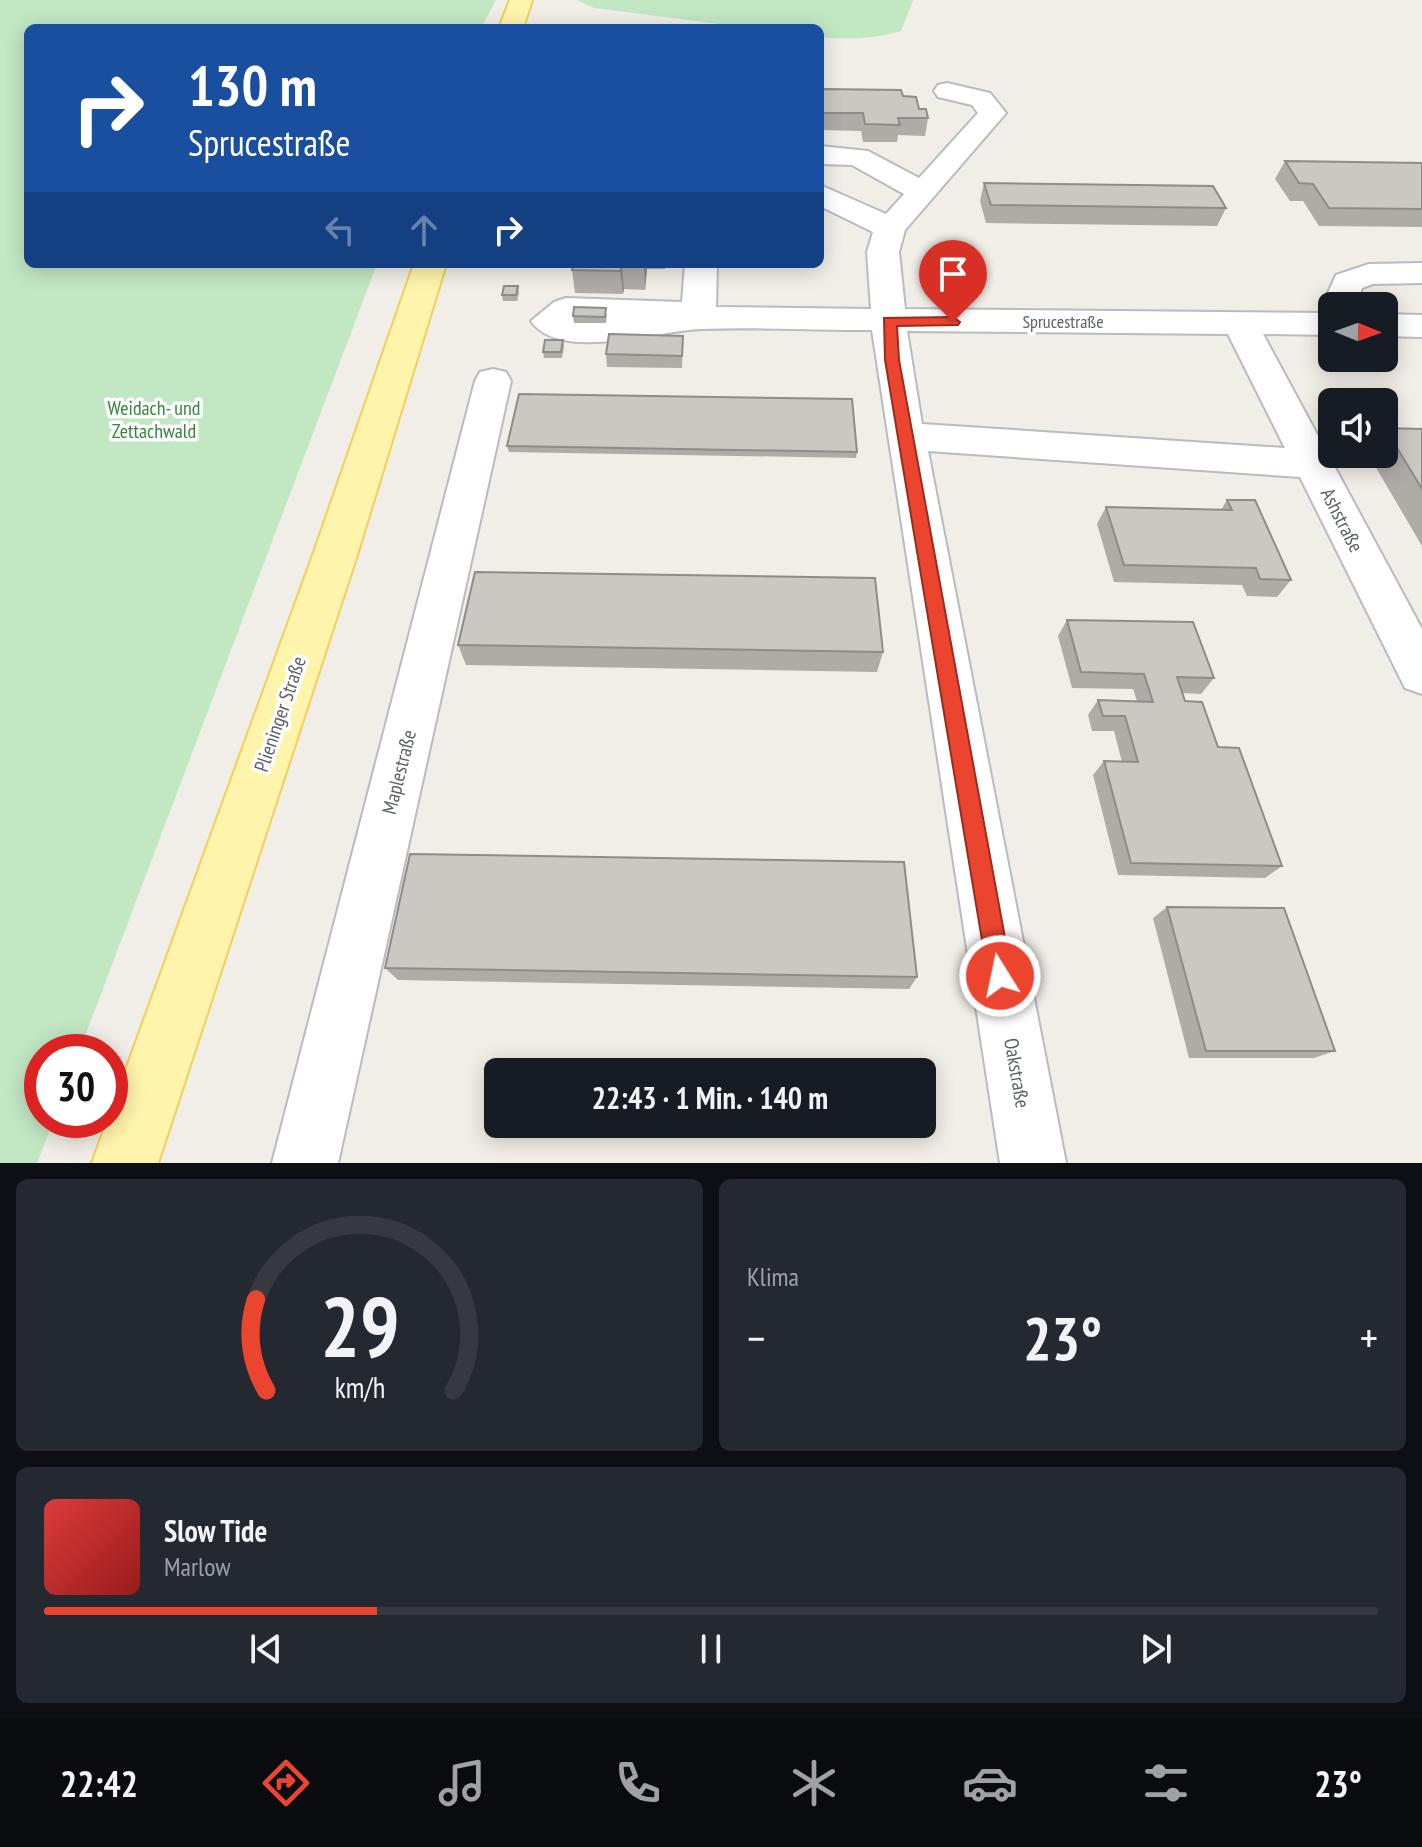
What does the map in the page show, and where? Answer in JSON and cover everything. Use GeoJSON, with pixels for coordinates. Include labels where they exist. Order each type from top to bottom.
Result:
{"type":"FeatureCollection","features":[{"type":"Feature","properties":{"kind":"main road"},"geometry":{"type":"LineString","coordinates":[[512,24],[521,0]]}},
{"type":"Feature","properties":{"kind":"main road","name":"Plieninger Straße"},"geometry":{"type":"LineString","coordinates":[[125,1163],[335,555],[429,268]]}},
{"type":"Feature","properties":{"kind":"street"},"geometry":{"type":"LineString","coordinates":[[824,196],[890,228],[993,113],[981,99],[947,91]]}},
{"type":"Feature","properties":{"kind":"street"},"geometry":{"type":"LineString","coordinates":[[824,155],[858,157],[922,192]]}},
{"type":"Feature","properties":{"kind":"street","name":"Oakstraße"},"geometry":{"type":"LineString","coordinates":[[890,228],[883,252],[889,322],[906,436],[1033,1163]]}},
{"type":"Feature","properties":{"kind":"street","name":"Sprucestraße"},"geometry":{"type":"LineString","coordinates":[[701,268],[698,318],[1318,324]]}},
{"type":"Feature","properties":{"kind":"street"},"geometry":{"type":"LineString","coordinates":[[1344,292],[1348,282],[1369,274],[1422,273]]}},
{"type":"Feature","properties":{"kind":"street","name":"Ashstraße"},"geometry":{"type":"LineString","coordinates":[[1240,323],[1416,651]]}},
{"type":"Feature","properties":{"kind":"street"},"geometry":{"type":"LineString","coordinates":[[1398,325],[1422,326]]}},
{"type":"Feature","properties":{"kind":"street","name":"Maplestraße"},"geometry":{"type":"LineString","coordinates":[[305,1163],[493,381]]}},
{"type":"Feature","properties":{"kind":"street"},"geometry":{"type":"LineString","coordinates":[[906,436],[1313,464]]}},
{"type":"Feature","properties":{"kind":"green space","name":"Weidach- und Zettachwald"},"geometry":{"type":"Polygon","coordinates":[[[0,0],[496,0],[483,24],[24,24],[24,268],[375,268],[86,1034],[24,1034],[24,1138],[47,1138],[37,1163],[0,1163],[0,0]]]}},
{"type":"Feature","properties":{"kind":"green space"},"geometry":{"type":"Polygon","coordinates":[[[577,0],[913,0],[901,31],[851,39],[824,37],[824,24],[720,24],[594,8],[577,0]]]}},
{"type":"Feature","properties":{"kind":"building"},"geometry":{"type":"Polygon","coordinates":[[[824,89],[901,90],[903,96],[916,97],[919,109],[926,109],[928,118],[898,118],[900,125],[865,124],[863,113],[824,113],[824,89]]]}},
{"type":"Feature","properties":{"kind":"building"},"geometry":{"type":"Polygon","coordinates":[[[1285,161],[1422,163],[1422,209],[1329,208],[1313,184],[1299,183],[1285,161]]]}},
{"type":"Feature","properties":{"kind":"building"},"geometry":{"type":"Polygon","coordinates":[[[984,183],[1213,186],[1226,208],[991,205],[984,183]]]}},
{"type":"Feature","properties":{"kind":"building"},"geometry":{"type":"Polygon","coordinates":[[[572,268],[621,268],[620,271],[572,268]]]}},
{"type":"Feature","properties":{"kind":"building"},"geometry":{"type":"Polygon","coordinates":[[[504,286],[518,286],[516,295],[502,295],[504,286]]]}},
{"type":"Feature","properties":{"kind":"building"},"geometry":{"type":"Polygon","coordinates":[[[574,307],[606,308],[605,317],[573,316],[574,307]]]}},
{"type":"Feature","properties":{"kind":"building"},"geometry":{"type":"Polygon","coordinates":[[[609,334],[683,336],[682,356],[606,354],[609,334]]]}},
{"type":"Feature","properties":{"kind":"building"},"geometry":{"type":"Polygon","coordinates":[[[545,340],[563,340],[561,352],[543,352],[545,340]]]}},
{"type":"Feature","properties":{"kind":"building"},"geometry":{"type":"Polygon","coordinates":[[[519,394],[852,399],[857,452],[507,446],[519,394]]]}},
{"type":"Feature","properties":{"kind":"building"},"geometry":{"type":"Polygon","coordinates":[[[1398,428],[1422,429],[1422,489],[1398,449],[1398,428]]]}},
{"type":"Feature","properties":{"kind":"building"},"geometry":{"type":"Polygon","coordinates":[[[1227,500],[1255,500],[1291,580],[1260,579],[1256,568],[1124,565],[1106,507],[1232,510],[1227,500]]]}},
{"type":"Feature","properties":{"kind":"building"},"geometry":{"type":"Polygon","coordinates":[[[475,572],[875,578],[883,652],[458,645],[475,572]]]}},
{"type":"Feature","properties":{"kind":"building"},"geometry":{"type":"Polygon","coordinates":[[[1067,620],[1193,622],[1214,678],[1177,677],[1185,701],[1202,702],[1218,747],[1239,748],[1282,866],[1131,863],[1104,761],[1138,762],[1125,716],[1103,716],[1098,700],[1153,702],[1144,674],[1081,672],[1067,620]]]}},
{"type":"Feature","properties":{"kind":"building"},"geometry":{"type":"Polygon","coordinates":[[[410,854],[904,862],[917,977],[385,968],[410,854]]]}},
{"type":"Feature","properties":{"kind":"building"},"geometry":{"type":"Polygon","coordinates":[[[1167,907],[1284,908],[1335,1051],[1206,1051],[1167,907]]]}},
{"type":"Feature","properties":{"kind":"route"},"geometry":{"type":"LineString","coordinates":[[953,322],[889,322],[892,360],[1000,976]]}}]}
